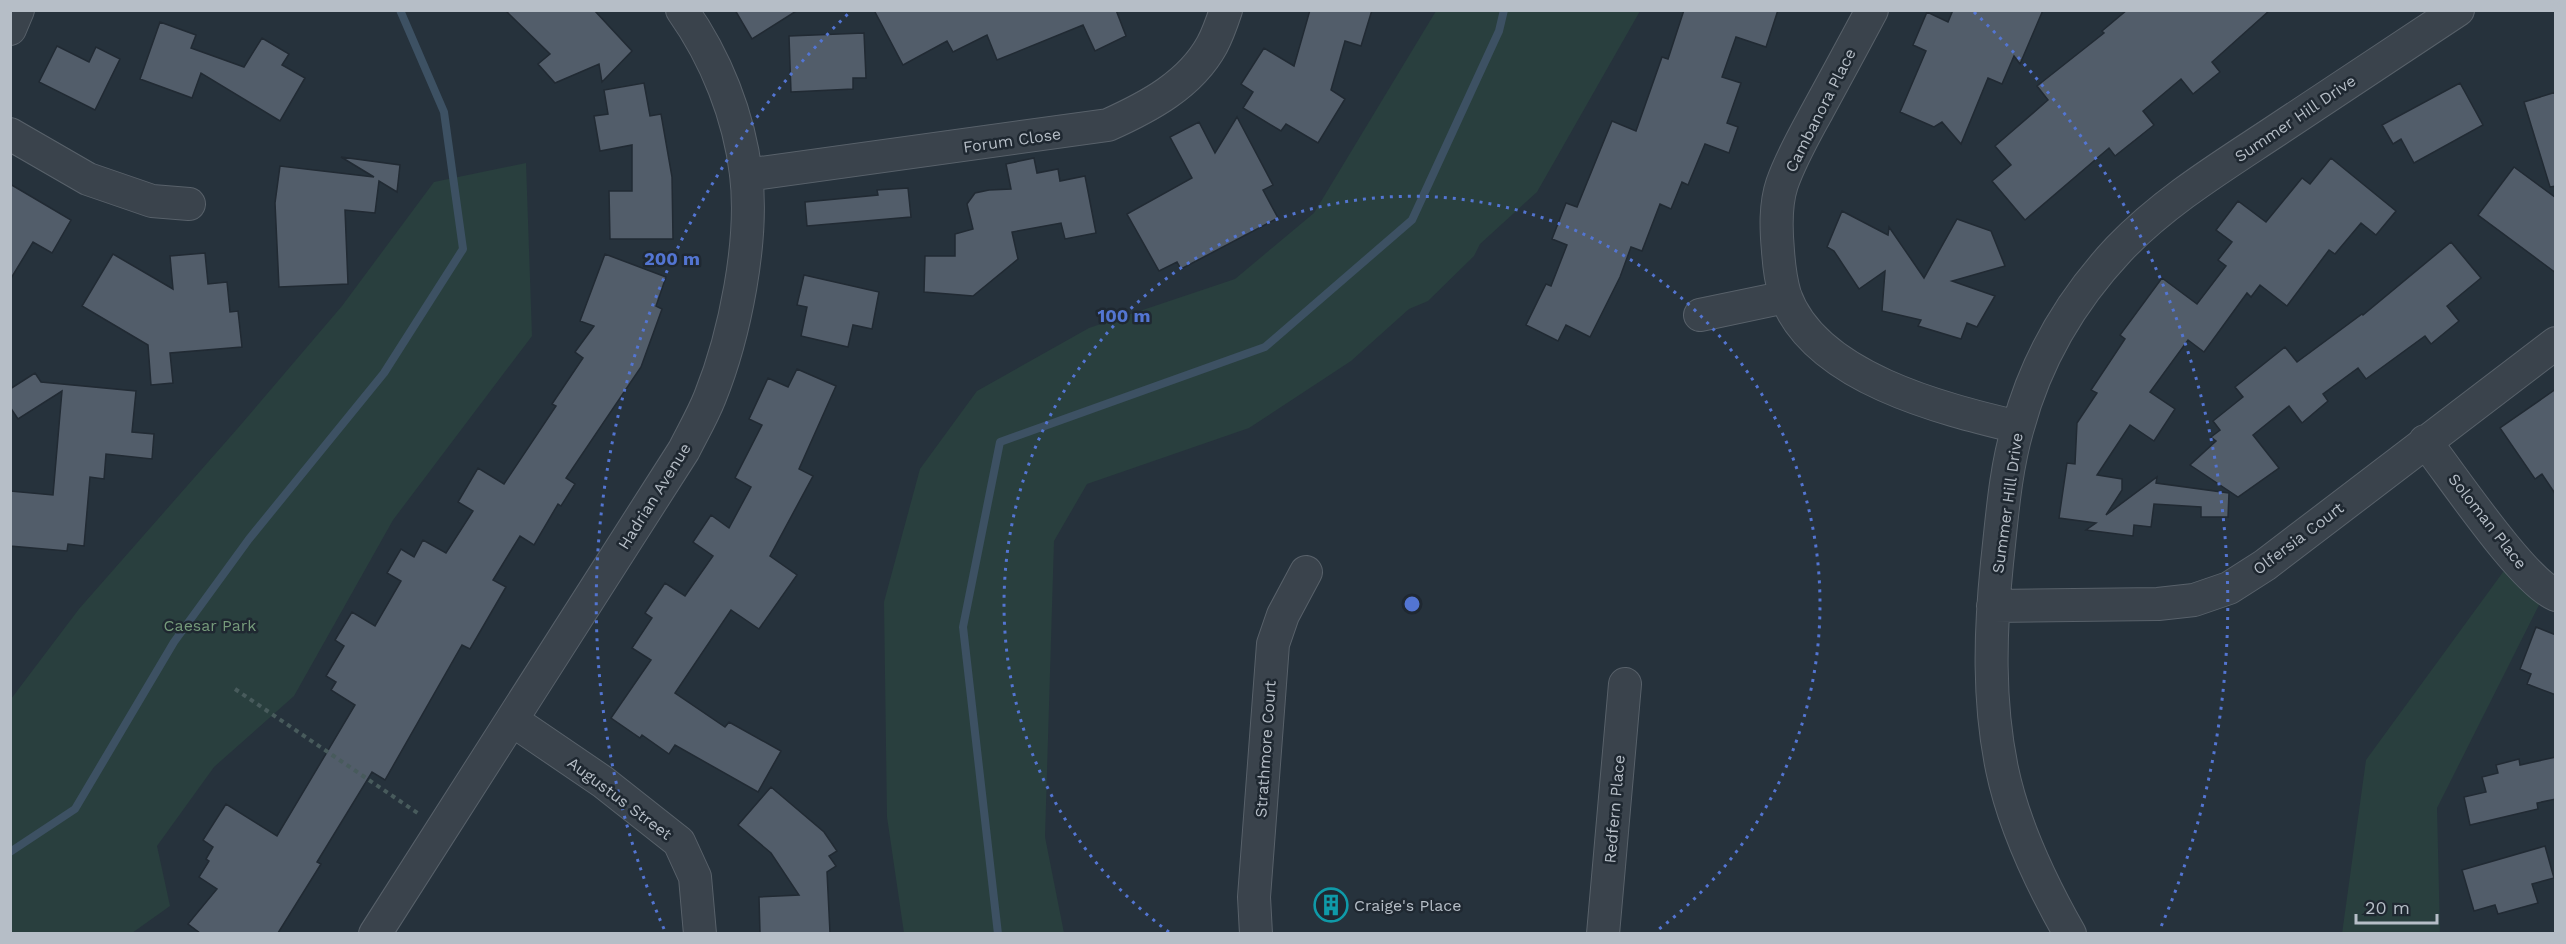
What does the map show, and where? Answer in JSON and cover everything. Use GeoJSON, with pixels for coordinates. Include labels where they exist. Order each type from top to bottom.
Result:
{"type":"FeatureCollection","features":[{"type":"Feature","properties":{"kind":"street"},"geometry":{"type":"LineString","coordinates":[[10,29],[18,10]]}},
{"type":"Feature","properties":{"kind":"street","name":"Hadrian Avenue"},"geometry":{"type":"LineString","coordinates":[[375,933],[684,450],[710,398],[726,351],[736,308],[747,216],[746,175],[738,133],[727,95],[707,52],[682,10]]}},
{"type":"Feature","properties":{"kind":"street","name":"Forum Close"},"geometry":{"type":"LineString","coordinates":[[746,175],[1108,125],[1147,108],[1182,81],[1212,46],[1226,10]]}},
{"type":"Feature","properties":{"kind":"street","name":"Cambanora Place"},"geometry":{"type":"LineString","coordinates":[[1872,10],[1797,150],[1782,185],[1775,223],[1779,267],[1786,297],[1803,325],[1823,346],[1844,365],[1874,382],[1964,414],[2018,427]]}},
{"type":"Feature","properties":{"kind":"street","name":"Summer Hill Drive"},"geometry":{"type":"LineString","coordinates":[[2070,933],[2044,888],[2024,838],[2003,771],[1993,709],[1990,658],[2003,509],[2018,427],[2039,369],[2061,324],[2090,282],[2121,247],[2161,210],[2206,177],[2458,10]]}},
{"type":"Feature","properties":{"kind":"street"},"geometry":{"type":"LineString","coordinates":[[10,134],[88,179],[152,201],[189,204]]}},
{"type":"Feature","properties":{"kind":"street"},"geometry":{"type":"LineString","coordinates":[[1700,315],[1786,297]]}},
{"type":"Feature","properties":{"kind":"street","name":"Olfersia Court"},"geometry":{"type":"LineString","coordinates":[[1993,606],[2157,604],[2194,600],[2229,588],[2265,565],[2556,343]]}},
{"type":"Feature","properties":{"kind":"street","name":"Soloman Place"},"geometry":{"type":"LineString","coordinates":[[2425,441],[2514,556],[2546,591],[2556,595]]}},
{"type":"Feature","properties":{"kind":"street","name":"Strathmore Court"},"geometry":{"type":"LineString","coordinates":[[1256,933],[1254,897],[1273,644],[1283,615],[1306,572]]}},
{"type":"Feature","properties":{"kind":"street","name":"Redfern Place"},"geometry":{"type":"LineString","coordinates":[[1603,933],[1625,684]]}},
{"type":"Feature","properties":{"kind":"street","name":"Augustus Street"},"geometry":{"type":"LineString","coordinates":[[512,720],[603,782],[678,842],[695,877],[700,933]]}},
{"type":"Feature","properties":{"kind":"path"},"geometry":{"type":"LineString","coordinates":[[235,689],[442,830]]}},
{"type":"Feature","properties":{"kind":"green space"},"geometry":{"type":"Polygon","coordinates":[[[1436,11],[1640,11],[1537,192],[1480,244],[1474,256],[1428,301],[1409,309],[1351,361],[1249,428],[1087,484],[1054,541],[1045,837],[1064,933],[904,933],[887,817],[884,602],[920,469],[977,391],[1089,328],[1235,279],[1314,213],[1436,11]]]}},
{"type":"Feature","properties":{"kind":"green space","name":"Caesar Park"},"geometry":{"type":"Polygon","coordinates":[[[526,163],[532,336],[393,520],[294,696],[214,767],[157,846],[170,906],[132,933],[11,933],[11,699],[79,609],[342,306],[434,182],[526,163]]]}},
{"type":"Feature","properties":{"kind":"green space"},"geometry":{"type":"Polygon","coordinates":[[[2514,557],[2546,591],[2437,808],[2440,933],[2342,934],[2366,760],[2514,557]]]}},
{"type":"Feature","properties":{"kind":"building"},"geometry":{"type":"Polygon","coordinates":[[[505,10],[594,10],[632,51],[602,82],[599,64],[555,83],[538,64],[550,54],[505,10]]]}},
{"type":"Feature","properties":{"kind":"building"},"geometry":{"type":"Polygon","coordinates":[[[735,10],[798,10],[752,39],[735,10]]]}},
{"type":"Feature","properties":{"kind":"building"},"geometry":{"type":"Polygon","coordinates":[[[874,10],[1116,10],[1126,36],[1095,51],[1083,25],[997,60],[987,35],[953,52],[947,41],[903,65],[874,10]]]}},
{"type":"Feature","properties":{"kind":"building"},"geometry":{"type":"Polygon","coordinates":[[[1310,10],[1372,10],[1361,46],[1345,41],[1331,90],[1345,99],[1318,143],[1286,124],[1281,131],[1243,108],[1253,92],[1241,84],[1264,48],[1294,66],[1310,10]]]}},
{"type":"Feature","properties":{"kind":"building"},"geometry":{"type":"Polygon","coordinates":[[[1684,10],[1778,10],[1766,47],[1736,37],[1722,77],[1741,83],[1727,123],[1738,127],[1729,153],[1705,144],[1688,185],[1682,182],[1671,209],[1660,204],[1642,251],[1631,247],[1620,277],[1590,337],[1566,325],[1558,341],[1526,325],[1546,284],[1551,286],[1567,245],[1552,239],[1566,203],[1577,207],[1612,121],[1636,131],[1662,57],[1668,59],[1684,10]]]}},
{"type":"Feature","properties":{"kind":"building"},"geometry":{"type":"Polygon","coordinates":[[[1953,10],[2043,10],[2020,64],[2014,56],[2002,84],[1988,78],[1961,144],[1942,122],[1934,127],[1900,112],[1926,51],[1913,45],[1927,12],[1948,22],[1953,10]]]}},
{"type":"Feature","properties":{"kind":"building"},"geometry":{"type":"Polygon","coordinates":[[[2127,10],[2270,10],[2212,62],[2220,72],[2193,94],[2181,79],[2143,111],[2154,125],[2115,156],[2109,148],[2025,220],[1992,181],[2011,165],[1995,146],[2048,100],[2037,86],[2104,33],[2102,31],[2127,10]]]}},
{"type":"Feature","properties":{"kind":"building"},"geometry":{"type":"Polygon","coordinates":[[[160,22],[196,35],[191,48],[244,67],[262,38],[289,54],[282,65],[305,78],[280,121],[201,73],[192,98],[140,79],[160,22]]]}},
{"type":"Feature","properties":{"kind":"building"},"geometry":{"type":"Polygon","coordinates":[[[864,33],[866,78],[853,78],[853,89],[791,92],[789,36],[864,33]]]}},
{"type":"Feature","properties":{"kind":"building"},"geometry":{"type":"Polygon","coordinates":[[[57,46],[89,62],[96,47],[120,59],[95,110],[39,82],[57,46]]]}},
{"type":"Feature","properties":{"kind":"building"},"geometry":{"type":"Polygon","coordinates":[[[644,83],[650,116],[661,114],[672,177],[673,239],[610,239],[609,191],[632,191],[632,145],[600,151],[594,116],[608,114],[604,90],[644,83]]]}},
{"type":"Feature","properties":{"kind":"building"},"geometry":{"type":"Polygon","coordinates":[[[2460,83],[2483,125],[2414,163],[2401,139],[2393,144],[2382,125],[2460,83]]]}},
{"type":"Feature","properties":{"kind":"building"},"geometry":{"type":"Polygon","coordinates":[[[2556,92],[2556,186],[2550,187],[2524,102],[2556,92]]]}},
{"type":"Feature","properties":{"kind":"building"},"geometry":{"type":"Polygon","coordinates":[[[1237,117],[1273,185],[1263,190],[1278,218],[1181,269],[1177,262],[1159,271],[1127,214],[1192,178],[1170,137],[1199,122],[1215,153],[1237,117]]]}},
{"type":"Feature","properties":{"kind":"building"},"geometry":{"type":"Polygon","coordinates":[[[341,157],[400,165],[397,192],[379,181],[375,213],[345,210],[348,284],[279,287],[275,203],[280,166],[374,177],[341,157]]]}},
{"type":"Feature","properties":{"kind":"building"},"geometry":{"type":"Polygon","coordinates":[[[1034,158],[1037,173],[1058,169],[1060,181],[1085,176],[1096,233],[1065,239],[1061,223],[1012,232],[1018,259],[973,296],[924,292],[925,256],[955,256],[955,234],[973,229],[967,204],[975,193],[1011,189],[1006,164],[1034,158]]]}},
{"type":"Feature","properties":{"kind":"building"},"geometry":{"type":"Polygon","coordinates":[[[2331,158],[2396,211],[2376,235],[2361,223],[2335,254],[2329,250],[2287,306],[2260,285],[2251,297],[2247,293],[2204,352],[2188,340],[2150,392],[2175,409],[2154,441],[2130,425],[2097,475],[2122,479],[2122,490],[2106,515],[2157,477],[2156,483],[2229,493],[2228,517],[2201,517],[2201,507],[2154,504],[2151,527],[2134,525],[2133,536],[2086,530],[2096,523],[2059,518],[2067,463],[2075,464],[2077,423],[2097,393],[2091,390],[2125,339],[2120,335],[2162,278],[2197,304],[2226,266],[2218,260],[2232,242],[2216,230],[2238,201],[2266,222],[2302,178],[2310,184],[2331,158]]]}},
{"type":"Feature","properties":{"kind":"building"},"geometry":{"type":"Polygon","coordinates":[[[2514,167],[2556,198],[2556,273],[2478,215],[2514,167]]]}},
{"type":"Feature","properties":{"kind":"building"},"geometry":{"type":"Polygon","coordinates":[[[10,184],[71,220],[52,253],[33,242],[10,280],[10,184]]]}},
{"type":"Feature","properties":{"kind":"building"},"geometry":{"type":"Polygon","coordinates":[[[908,188],[911,217],[807,226],[805,202],[878,195],[877,190],[908,188]]]}},
{"type":"Feature","properties":{"kind":"building"},"geometry":{"type":"Polygon","coordinates":[[[1842,211],[1888,235],[1889,227],[1924,278],[1957,219],[1991,231],[2005,266],[1952,281],[1995,296],[1977,327],[1967,323],[1961,339],[1918,326],[1921,320],[1882,311],[1885,271],[1859,289],[1834,251],[1827,247],[1842,211]]]}},
{"type":"Feature","properties":{"kind":"building"},"geometry":{"type":"Polygon","coordinates":[[[2451,242],[2481,278],[2447,306],[2459,321],[2431,344],[2425,336],[2366,379],[2358,368],[2323,394],[2328,401],[2302,423],[2289,406],[2253,435],[2279,468],[2238,497],[2190,465],[2216,441],[2211,437],[2220,430],[2213,421],[2243,397],[2235,387],[2285,347],[2297,362],[2363,315],[2451,242]]]}},
{"type":"Feature","properties":{"kind":"building"},"geometry":{"type":"Polygon","coordinates":[[[205,253],[208,284],[227,282],[230,312],[238,311],[242,347],[170,353],[173,383],[151,385],[148,345],[82,306],[113,254],[173,289],[170,256],[205,253]]]}},
{"type":"Feature","properties":{"kind":"building"},"geometry":{"type":"Polygon","coordinates":[[[605,254],[666,277],[656,306],[662,309],[641,367],[566,478],[575,484],[561,506],[558,504],[534,545],[520,536],[493,580],[506,587],[470,649],[462,645],[385,780],[372,772],[317,862],[321,864],[278,933],[200,933],[188,924],[217,889],[199,877],[209,861],[206,859],[213,847],[203,840],[226,804],[277,836],[355,705],[331,690],[336,682],[326,676],[344,646],[335,640],[352,612],[375,626],[401,581],[387,573],[401,549],[414,557],[423,540],[446,553],[473,511],[458,502],[478,468],[504,484],[556,406],[552,404],[583,358],[575,352],[594,326],[580,321],[605,254]]]}},
{"type":"Feature","properties":{"kind":"building"},"geometry":{"type":"Polygon","coordinates":[[[804,275],[879,292],[872,329],[853,325],[848,347],[801,336],[807,307],[797,305],[804,275]]]}},
{"type":"Feature","properties":{"kind":"building"},"geometry":{"type":"Polygon","coordinates":[[[797,369],[836,386],[799,469],[813,476],[770,556],[797,575],[759,629],[731,610],[675,693],[725,727],[729,722],[781,751],[758,792],[675,745],[669,754],[642,735],[640,738],[611,718],[651,660],[632,648],[652,618],[645,613],[665,583],[685,596],[713,556],[693,542],[711,515],[729,528],[751,487],[735,478],[762,425],[749,419],[768,378],[788,387],[797,369]]]}},
{"type":"Feature","properties":{"kind":"building"},"geometry":{"type":"Polygon","coordinates":[[[35,373],[41,382],[136,391],[132,432],[154,434],[152,459],[106,454],[104,479],[90,477],[84,546],[68,544],[67,551],[10,546],[10,491],[53,495],[62,391],[18,419],[10,407],[10,389],[35,373]]]}},
{"type":"Feature","properties":{"kind":"building"},"geometry":{"type":"Polygon","coordinates":[[[2556,389],[2556,495],[2542,474],[2535,479],[2500,428],[2556,389]]]}},
{"type":"Feature","properties":{"kind":"building"},"geometry":{"type":"Polygon","coordinates":[[[2536,627],[2556,635],[2556,695],[2527,684],[2531,674],[2520,669],[2536,627]]]}},
{"type":"Feature","properties":{"kind":"building"},"geometry":{"type":"Polygon","coordinates":[[[2556,757],[2556,799],[2537,803],[2538,809],[2470,825],[2464,797],[2486,792],[2482,777],[2498,773],[2496,765],[2519,759],[2520,765],[2556,757]]]}},
{"type":"Feature","properties":{"kind":"building"},"geometry":{"type":"Polygon","coordinates":[[[771,787],[824,832],[837,851],[829,856],[836,866],[827,872],[830,933],[760,933],[759,897],[799,895],[771,853],[738,825],[771,787]]]}},
{"type":"Feature","properties":{"kind":"building"},"geometry":{"type":"Polygon","coordinates":[[[2545,846],[2554,878],[2532,884],[2538,903],[2498,914],[2495,905],[2474,911],[2462,870],[2545,846]]]}},
{"type":"Feature","properties":{"kind":"waterway"},"geometry":{"type":"LineString","coordinates":[[10,852],[75,809],[174,642],[249,539],[384,373],[463,249],[444,112],[400,10]]}},
{"type":"Feature","properties":{"kind":"waterway"},"geometry":{"type":"LineString","coordinates":[[998,934],[963,627],[1000,442],[1265,347],[1412,220],[1499,31],[1504,10]]}},
{"type":"Feature","properties":{"kind":"place","name":"Craige's Place"},"geometry":{"type":"Point","coordinates":[1331,905]}}]}
